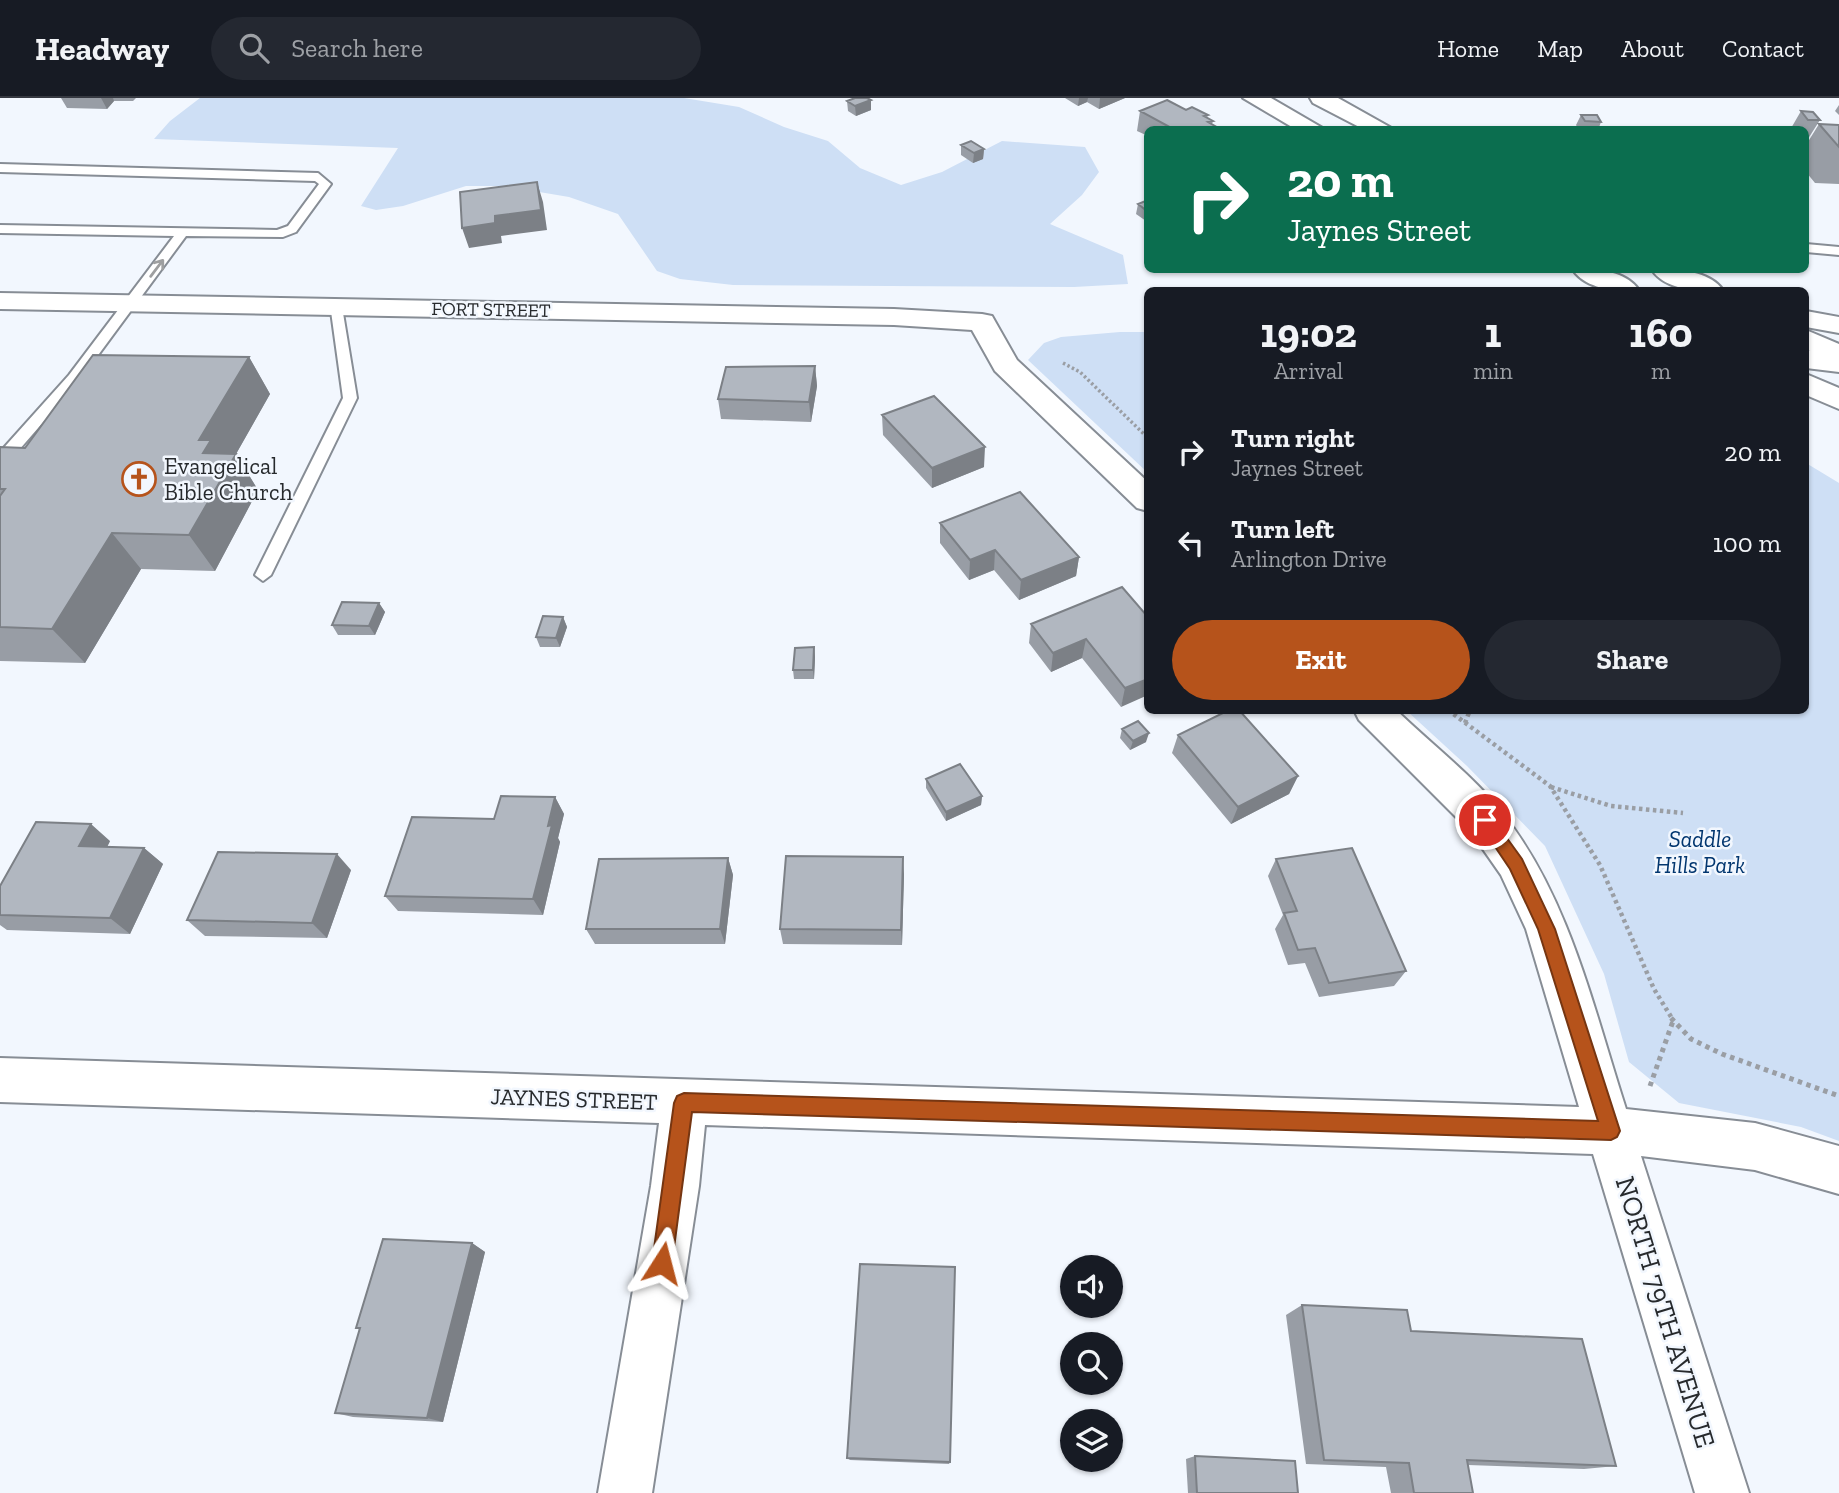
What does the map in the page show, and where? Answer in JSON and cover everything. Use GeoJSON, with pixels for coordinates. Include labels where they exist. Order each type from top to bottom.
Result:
{"type":"FeatureCollection","features":[{"type":"Feature","properties":{"kind":"street"},"geometry":{"type":"LineString","coordinates":[[1254,98],[1307,126]]}},
{"type":"Feature","properties":{"kind":"street"},"geometry":{"type":"LineString","coordinates":[[1321,98],[1376,126]]}},
{"type":"Feature","properties":{"kind":"street"},"geometry":{"type":"LineString","coordinates":[[1592,273],[1620,287]]}},
{"type":"Feature","properties":{"kind":"street"},"geometry":{"type":"LineString","coordinates":[[1672,273],[1703,287]]}},
{"type":"Feature","properties":{"kind":"street","name":"FORT STREET"},"geometry":{"type":"LineString","coordinates":[[0,301],[894,317],[982,322],[1006,365],[1144,496]]}},
{"type":"Feature","properties":{"kind":"street"},"geometry":{"type":"LineString","coordinates":[[1809,320],[1839,325]]}},
{"type":"Feature","properties":{"kind":"street"},"geometry":{"type":"LineString","coordinates":[[1809,340],[1839,355]]}},
{"type":"Feature","properties":{"kind":"street"},"geometry":{"type":"LineString","coordinates":[[1809,359],[1839,363]]}},
{"type":"Feature","properties":{"kind":"street"},"geometry":{"type":"LineString","coordinates":[[1809,385],[1839,400]]}},
{"type":"Feature","properties":{"kind":"street","name":"NORTH 79TH AVENUE"},"geometry":{"type":"LineString","coordinates":[[1376,714],[1485,820],[1516,864],[1547,929],[1722,1493]]}},
{"type":"Feature","properties":{"kind":"street","name":"JAYNES STREET"},"geometry":{"type":"LineString","coordinates":[[0,1080],[1611,1131],[1716,1138],[1783,1152],[1839,1170]]}},
{"type":"Feature","properties":{"kind":"street"},"geometry":{"type":"LineString","coordinates":[[625,1493],[674,1186],[684,1103]]}},
{"type":"Feature","properties":{"kind":"lane"},"geometry":{"type":"LineString","coordinates":[[0,168],[318,177],[325,184],[292,229],[279,234],[0,229]]}},
{"type":"Feature","properties":{"kind":"lane"},"geometry":{"type":"LineString","coordinates":[[0,462],[74,378],[183,232]]}},
{"type":"Feature","properties":{"kind":"lane"},"geometry":{"type":"LineString","coordinates":[[1809,248],[1839,251]]}},
{"type":"Feature","properties":{"kind":"lane"},"geometry":{"type":"LineString","coordinates":[[262,575],[351,398],[335,307]]}},
{"type":"Feature","properties":{"kind":"path"},"geometry":{"type":"LineString","coordinates":[[1453,714],[1550,786],[1611,806],[1683,813]]}},
{"type":"Feature","properties":{"kind":"path"},"geometry":{"type":"LineString","coordinates":[[1465,723],[1468,714]]}},
{"type":"Feature","properties":{"kind":"path"},"geometry":{"type":"LineString","coordinates":[[1550,786],[1600,865],[1654,989],[1671,1018],[1691,1039],[1721,1054],[1839,1096]]}},
{"type":"Feature","properties":{"kind":"green space"},"geometry":{"type":"Polygon","coordinates":[[[200,98],[684,98],[739,107],[784,127],[828,141],[860,168],[901,185],[942,172],[1002,141],[1085,147],[1099,172],[1082,195],[1050,224],[1123,255],[1128,284],[1074,287],[733,285],[680,279],[657,271],[618,214],[569,197],[504,186],[466,186],[403,206],[376,210],[361,206],[398,148],[154,139],[170,121],[200,98]]]}},
{"type":"Feature","properties":{"kind":"green space"},"geometry":{"type":"Polygon","coordinates":[[[1144,332],[1144,469],[1028,360],[1044,343],[1061,337],[1144,332]]]}},
{"type":"Feature","properties":{"kind":"green space","name":"Saddle Hills Park"},"geometry":{"type":"Polygon","coordinates":[[[1809,465],[1839,483],[1839,1141],[1801,1127],[1679,1103],[1629,1062],[1604,974],[1545,846],[1467,766],[1410,714],[1809,714],[1809,465]]]}},
{"type":"Feature","properties":{"kind":"building"},"geometry":{"type":"Polygon","coordinates":[[[855,98],[871,100],[855,106],[847,101],[855,98]]]}},
{"type":"Feature","properties":{"kind":"building"},"geometry":{"type":"Polygon","coordinates":[[[1167,100],[1186,110],[1192,107],[1208,115],[1204,116],[1213,121],[1208,122],[1215,126],[1168,126],[1140,111],[1167,100]]]}},
{"type":"Feature","properties":{"kind":"building"},"geometry":{"type":"Polygon","coordinates":[[[1801,111],[1813,112],[1820,120],[1808,120],[1801,111]]]}},
{"type":"Feature","properties":{"kind":"building"},"geometry":{"type":"Polygon","coordinates":[[[1581,115],[1597,115],[1601,122],[1585,121],[1581,115]]]}},
{"type":"Feature","properties":{"kind":"building"},"geometry":{"type":"Polygon","coordinates":[[[1819,124],[1839,125],[1839,147],[1819,124]]]}},
{"type":"Feature","properties":{"kind":"building"},"geometry":{"type":"Polygon","coordinates":[[[971,141],[984,149],[974,153],[961,145],[971,141]]]}},
{"type":"Feature","properties":{"kind":"building"},"geometry":{"type":"Polygon","coordinates":[[[537,182],[541,210],[495,216],[495,223],[462,228],[460,192],[537,182]]]}},
{"type":"Feature","properties":{"kind":"building"},"geometry":{"type":"Polygon","coordinates":[[[93,355],[249,357],[199,440],[211,440],[203,453],[236,454],[189,535],[112,533],[52,629],[0,627],[0,496],[5,489],[0,489],[0,447],[25,448],[93,355]]]}},
{"type":"Feature","properties":{"kind":"building"},"geometry":{"type":"Polygon","coordinates":[[[815,366],[809,402],[718,399],[726,367],[815,366]]]}},
{"type":"Feature","properties":{"kind":"building"},"geometry":{"type":"Polygon","coordinates":[[[934,396],[985,447],[932,468],[882,415],[934,396]]]}},
{"type":"Feature","properties":{"kind":"building"},"geometry":{"type":"Polygon","coordinates":[[[1020,492],[1079,557],[1021,580],[995,550],[970,560],[940,523],[1020,492]]]}},
{"type":"Feature","properties":{"kind":"building"},"geometry":{"type":"Polygon","coordinates":[[[1122,587],[1144,612],[1144,681],[1125,688],[1086,639],[1053,653],[1031,624],[1122,587]]]}},
{"type":"Feature","properties":{"kind":"building"},"geometry":{"type":"Polygon","coordinates":[[[342,602],[379,603],[369,626],[332,625],[342,602]]]}},
{"type":"Feature","properties":{"kind":"building"},"geometry":{"type":"Polygon","coordinates":[[[543,616],[563,617],[556,638],[536,637],[543,616]]]}},
{"type":"Feature","properties":{"kind":"building"},"geometry":{"type":"Polygon","coordinates":[[[814,647],[813,670],[793,670],[795,648],[814,647]]]}},
{"type":"Feature","properties":{"kind":"building"},"geometry":{"type":"Polygon","coordinates":[[[1221,714],[1243,714],[1298,776],[1238,807],[1178,735],[1221,714]]]}},
{"type":"Feature","properties":{"kind":"building"},"geometry":{"type":"Polygon","coordinates":[[[1138,721],[1149,733],[1133,741],[1122,729],[1138,721]]]}},
{"type":"Feature","properties":{"kind":"building"},"geometry":{"type":"Polygon","coordinates":[[[960,764],[982,796],[946,812],[926,779],[960,764]]]}},
{"type":"Feature","properties":{"kind":"building"},"geometry":{"type":"Polygon","coordinates":[[[501,796],[555,797],[548,826],[552,825],[533,899],[385,896],[412,817],[494,819],[501,796]]]}},
{"type":"Feature","properties":{"kind":"building"},"geometry":{"type":"Polygon","coordinates":[[[36,822],[91,824],[79,846],[144,848],[110,918],[0,915],[0,886],[36,822]]]}},
{"type":"Feature","properties":{"kind":"building"},"geometry":{"type":"Polygon","coordinates":[[[1352,848],[1406,971],[1329,983],[1315,948],[1298,950],[1284,913],[1297,911],[1276,859],[1352,848]]]}},
{"type":"Feature","properties":{"kind":"building"},"geometry":{"type":"Polygon","coordinates":[[[218,852],[337,854],[312,923],[187,920],[218,852]]]}},
{"type":"Feature","properties":{"kind":"building"},"geometry":{"type":"Polygon","coordinates":[[[786,856],[903,857],[901,930],[780,929],[786,856]]]}},
{"type":"Feature","properties":{"kind":"building"},"geometry":{"type":"Polygon","coordinates":[[[728,858],[720,929],[586,929],[599,859],[728,858]]]}},
{"type":"Feature","properties":{"kind":"building"},"geometry":{"type":"Polygon","coordinates":[[[383,1239],[472,1243],[427,1418],[335,1413],[360,1328],[356,1328],[383,1239]]]}},
{"type":"Feature","properties":{"kind":"building"},"geometry":{"type":"Polygon","coordinates":[[[860,1264],[955,1267],[950,1462],[847,1458],[860,1264]]]}},
{"type":"Feature","properties":{"kind":"building"},"geometry":{"type":"Polygon","coordinates":[[[1302,1305],[1407,1310],[1411,1331],[1582,1339],[1616,1466],[1467,1460],[1473,1493],[1414,1493],[1409,1463],[1324,1460],[1302,1305]]]}},
{"type":"Feature","properties":{"kind":"building"},"geometry":{"type":"Polygon","coordinates":[[[1195,1456],[1295,1461],[1298,1493],[1197,1493],[1195,1456]]]}},
{"type":"Feature","properties":{"kind":"place","name":"Evangelical Bible Church"},"geometry":{"type":"Point","coordinates":[139,479]}},
{"type":"Feature","properties":{"kind":"route"},"geometry":{"type":"LineString","coordinates":[[662,1263],[684,1103],[1611,1131],[1547,929],[1516,864],[1485,820]]}}]}
